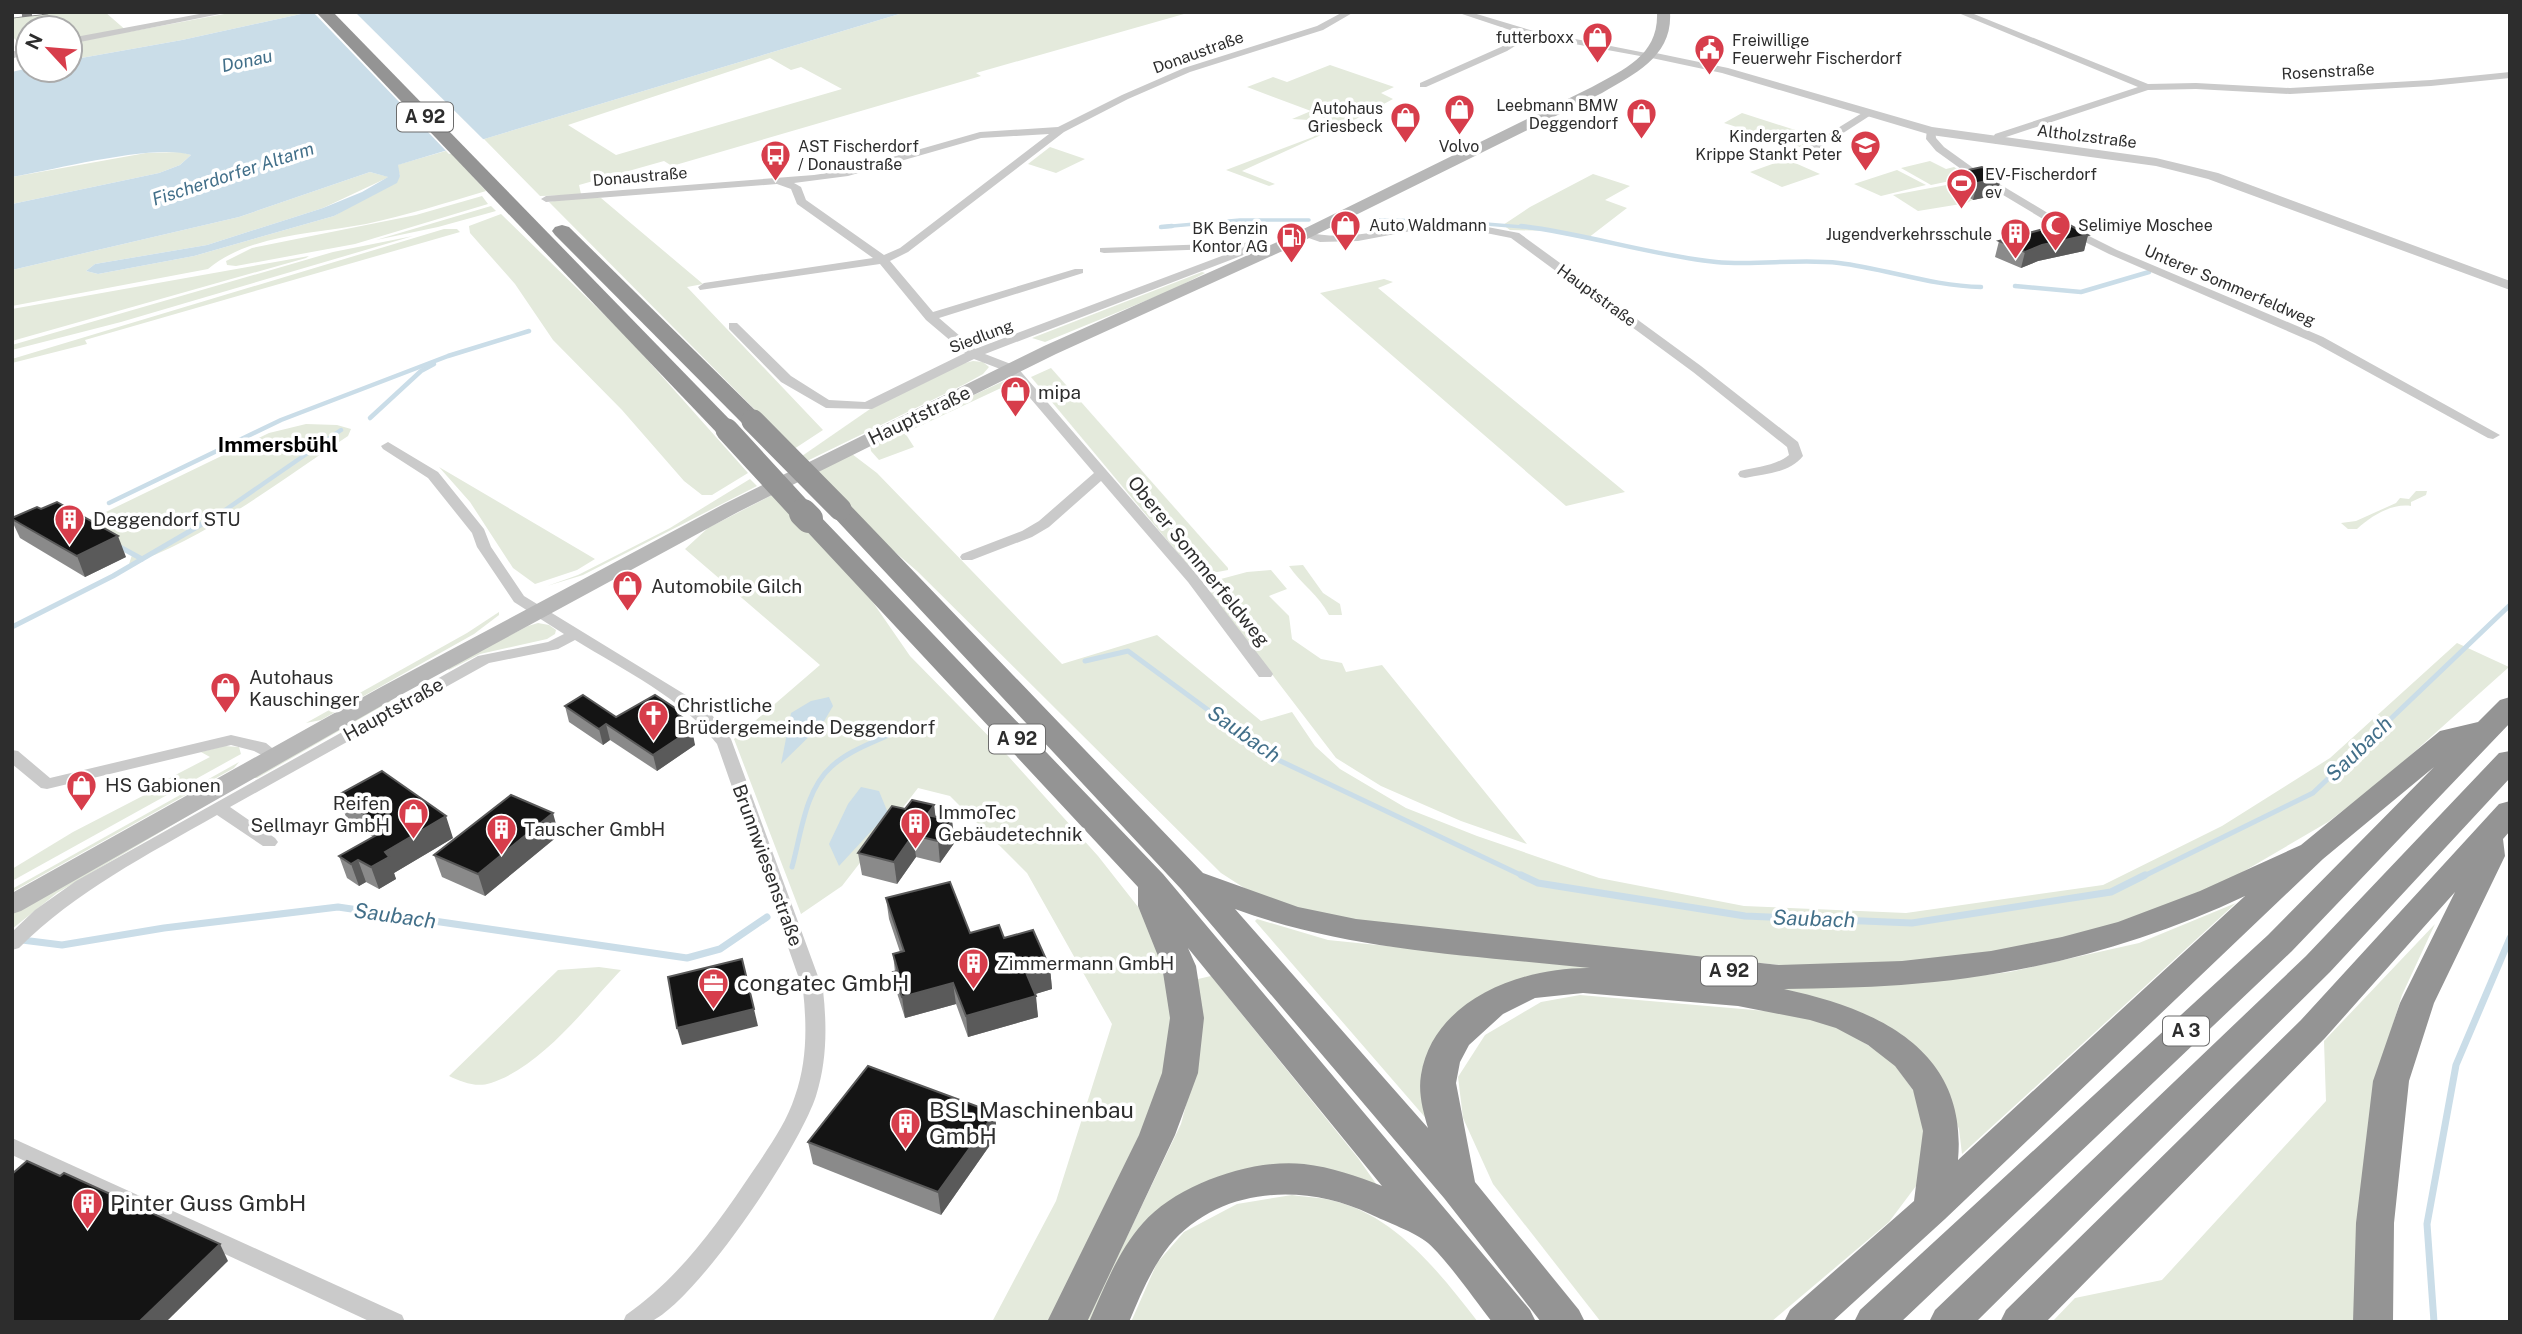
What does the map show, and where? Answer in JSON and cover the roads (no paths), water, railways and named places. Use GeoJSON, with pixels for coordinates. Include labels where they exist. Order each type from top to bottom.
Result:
{"type":"FeatureCollection","features":[{"type":"Feature","properties":{"kind":"highway","name":"A 92"},"geometry":{"type":"LineString","coordinates":[[324,12],[540,212],[727,430],[1152,882],[1516,1322]]}},
{"type":"Feature","properties":{"kind":"highway","name":"A 92"},"geometry":{"type":"LineString","coordinates":[[345,12],[540,212],[840,509],[1192,881],[1457,1187],[1565,1322]]}},
{"type":"Feature","properties":{"kind":"highway","name":"A 3"},"geometry":{"type":"LineString","coordinates":[[1804,1322],[1932,1208],[2312,852],[2450,738],[2499,718]]}},
{"type":"Feature","properties":{"kind":"highway","name":"A 3"},"geometry":{"type":"LineString","coordinates":[[1874,1322],[2280,943],[2499,718]]}},
{"type":"Feature","properties":{"kind":"highway","name":"A 3"},"geometry":{"type":"LineString","coordinates":[[1949,1322],[2318,964],[2510,760]]}},
{"type":"Feature","properties":{"kind":"highway"},"geometry":{"type":"LineString","coordinates":[[2020,1322],[2313,1029],[2499,823]]}},
{"type":"Feature","properties":{"kind":"highway"},"geometry":{"type":"LineString","coordinates":[[2373,1322],[2375,1223],[2391,1081],[2417,1003],[2488,856],[2499,823]]}},
{"type":"Feature","properties":{"kind":"highway","name":"A 92"},"geometry":{"type":"LineString","coordinates":[[1192,881],[1278,914],[1315,925],[1779,977],[1902,973],[1991,963],[2062,949],[2127,930],[2211,899],[2312,852]]}},
{"type":"Feature","properties":{"kind":"highway"},"geometry":{"type":"LineString","coordinates":[[1067,1322],[1157,1135],[1180,1073],[1187,1018],[1179,967],[1154,906],[1152,882]]}},
{"type":"Feature","properties":{"kind":"highway"},"geometry":{"type":"LineString","coordinates":[[1457,1187],[1438,1092],[1441,1064],[1447,1051],[1479,1014],[1509,995],[1548,983],[1585,980],[1785,1000],[1843,1018],[1880,1036],[1917,1068],[1938,1104],[1943,1139],[1932,1208]]}},
{"type":"Feature","properties":{"kind":"highway","name":"A 92"},"geometry":{"type":"LineString","coordinates":[[1109,1322],[1136,1263],[1155,1235],[1173,1218],[1196,1203],[1253,1181],[1317,1178],[1348,1187],[1443,1232]]}},
{"type":"Feature","properties":{"kind":"main road"},"geometry":{"type":"LineString","coordinates":[[1651,55],[1665,32],[1663,12]]}},
{"type":"Feature","properties":{"kind":"main road","name":"Hauptstraße"},"geometry":{"type":"LineString","coordinates":[[12,905],[539,610],[731,508],[1012,369],[1306,234],[1597,90],[1651,55]]}},
{"type":"Feature","properties":{"kind":"street"},"geometry":{"type":"LineString","coordinates":[[84,38],[226,12]]}},
{"type":"Feature","properties":{"kind":"street","name":"Donaustraße"},"geometry":{"type":"LineString","coordinates":[[704,287],[883,260],[904,250],[1060,130],[1187,70],[1320,28],[1350,12]]}},
{"type":"Feature","properties":{"kind":"street"},"geometry":{"type":"LineString","coordinates":[[1460,12],[1529,33],[1651,55]]}},
{"type":"Feature","properties":{"kind":"street","name":"Rosenstraße"},"geometry":{"type":"LineString","coordinates":[[1960,12],[2147,87]]}},
{"type":"Feature","properties":{"kind":"street"},"geometry":{"type":"LineString","coordinates":[[1423,85],[1504,49],[1529,33]]}},
{"type":"Feature","properties":{"kind":"street","name":"Altholzstraße"},"geometry":{"type":"LineString","coordinates":[[1651,55],[1724,70],[1931,131],[2156,162],[2213,176],[2510,286]]}},
{"type":"Feature","properties":{"kind":"street","name":"Rosenstraße"},"geometry":{"type":"LineString","coordinates":[[1996,142],[1999,136],[2147,87],[2196,86],[2290,91],[2431,83],[2510,75]]}},
{"type":"Feature","properties":{"kind":"street"},"geometry":{"type":"LineString","coordinates":[[1790,156],[1816,146],[1867,113]]}},
{"type":"Feature","properties":{"kind":"street","name":"Donaustraße"},"geometry":{"type":"LineString","coordinates":[[540,212],[848,173],[980,135],[1060,130]]}},
{"type":"Feature","properties":{"kind":"street","name":"Unterer Sommerfeldweg"},"geometry":{"type":"LineString","coordinates":[[1931,131],[1931,139],[1959,163],[2067,229],[2113,252],[2319,340],[2493,435]]}},
{"type":"Feature","properties":{"kind":"street"},"geometry":{"type":"LineString","coordinates":[[1027,133],[1037,136],[1045,143]]}},
{"type":"Feature","properties":{"kind":"street","name":"Donaustraße"},"geometry":{"type":"LineString","coordinates":[[778,181],[796,187],[814,178]]}},
{"type":"Feature","properties":{"kind":"street"},"geometry":{"type":"LineString","coordinates":[[796,187],[801,202],[883,260]]}},
{"type":"Feature","properties":{"kind":"street","name":"Hauptstraße"},"geometry":{"type":"LineString","coordinates":[[1306,234],[1320,239],[1358,238],[1427,225],[1466,226],[1515,235],[1698,369],[1793,445],[1796,451],[1792,461],[1783,466],[1745,474]]}},
{"type":"Feature","properties":{"kind":"street","name":"Siedlung"},"geometry":{"type":"LineString","coordinates":[[1104,250],[1263,244],[1281,246]]}},
{"type":"Feature","properties":{"kind":"street","name":"Siedlung"},"geometry":{"type":"LineString","coordinates":[[733,326],[786,379],[826,404],[867,406],[970,351],[1121,300],[1263,244]]}},
{"type":"Feature","properties":{"kind":"street","name":"Siedlung"},"geometry":{"type":"LineString","coordinates":[[883,260],[930,317],[970,351]]}},
{"type":"Feature","properties":{"kind":"street","name":"Siedlung"},"geometry":{"type":"LineString","coordinates":[[930,317],[1079,271]]}},
{"type":"Feature","properties":{"kind":"street"},"geometry":{"type":"LineString","coordinates":[[970,351],[1012,369]]}},
{"type":"Feature","properties":{"kind":"street","name":"Oberer Sommerfeldweg"},"geometry":{"type":"LineString","coordinates":[[1012,369],[1193,579],[1265,674]]}},
{"type":"Feature","properties":{"kind":"street"},"geometry":{"type":"LineString","coordinates":[[388,446],[433,475],[479,532],[484,547],[519,599],[539,610]]}},
{"type":"Feature","properties":{"kind":"street","name":"Oberer Sommerfeldweg"},"geometry":{"type":"LineString","coordinates":[[967,557],[1027,534],[1044,524],[1103,472]]}},
{"type":"Feature","properties":{"kind":"street","name":"Brunnwiesenstraße"},"geometry":{"type":"LineString","coordinates":[[539,610],[684,700],[706,719],[724,743],[813,990],[818,1031],[806,1097],[786,1137],[716,1244],[688,1279],[655,1308],[634,1322]]}},
{"type":"Feature","properties":{"kind":"street","name":"Hauptstraße"},"geometry":{"type":"LineString","coordinates":[[12,943],[41,915],[82,886],[217,807],[484,659],[553,646],[578,633]]}},
{"type":"Feature","properties":{"kind":"street"},"geometry":{"type":"LineString","coordinates":[[12,755],[47,784],[231,740],[260,747],[275,757]]}},
{"type":"Feature","properties":{"kind":"street"},"geometry":{"type":"LineString","coordinates":[[217,807],[269,842]]}},
{"type":"Feature","properties":{"kind":"street"},"geometry":{"type":"LineString","coordinates":[[12,1146],[394,1322]]}},
{"type":"Feature","properties":{"kind":"water"},"geometry":{"type":"Polygon","coordinates":[[[310,12],[906,12],[398,165],[400,176],[397,183],[334,216],[194,256],[98,274],[86,271],[95,264],[207,245],[323,208],[362,192],[388,177],[370,172],[239,217],[12,270],[12,204],[159,173],[180,165],[191,155],[154,152],[12,177],[12,72],[14,84],[84,84],[84,58],[182,40],[310,12]]]}},
{"type":"Feature","properties":{"kind":"water"},"geometry":{"type":"Polygon","coordinates":[[[829,697],[833,706],[823,723],[781,764],[791,713],[811,701],[829,697]]]}},
{"type":"Feature","properties":{"kind":"water"},"geometry":{"type":"Polygon","coordinates":[[[861,787],[879,791],[888,813],[839,866],[829,844],[848,804],[861,787]]]}},
{"type":"Feature","properties":{"kind":"waterway"},"geometry":{"type":"LineString","coordinates":[[1172,226],[1161,227],[1240,220],[1309,220]]}},
{"type":"Feature","properties":{"kind":"waterway"},"geometry":{"type":"LineString","coordinates":[[1375,220],[1449,221],[1532,228]]}},
{"type":"Feature","properties":{"kind":"waterway"},"geometry":{"type":"LineString","coordinates":[[1521,226],[1532,228]]}},
{"type":"Feature","properties":{"kind":"waterway"},"geometry":{"type":"LineString","coordinates":[[1532,228],[1691,259],[1731,263],[1839,263],[1945,284],[1981,287]]}},
{"type":"Feature","properties":{"kind":"waterway"},"geometry":{"type":"LineString","coordinates":[[2015,286],[2081,292],[2149,272]]}},
{"type":"Feature","properties":{"kind":"waterway"},"geometry":{"type":"LineString","coordinates":[[109,503],[281,420],[448,356],[529,331]]}},
{"type":"Feature","properties":{"kind":"waterway"},"geometry":{"type":"LineString","coordinates":[[370,418],[421,371],[434,364]]}},
{"type":"Feature","properties":{"kind":"waterway"},"geometry":{"type":"LineString","coordinates":[[220,513],[341,430]]}},
{"type":"Feature","properties":{"kind":"waterway"},"geometry":{"type":"LineString","coordinates":[[12,627],[113,576],[220,513]]}},
{"type":"Feature","properties":{"kind":"waterway"},"geometry":{"type":"LineString","coordinates":[[120,547],[142,559]]}},
{"type":"Feature","properties":{"kind":"waterway","name":"Saubach"},"geometry":{"type":"LineString","coordinates":[[2142,877],[2313,793],[2510,605]]}},
{"type":"Feature","properties":{"kind":"waterway","name":"Saubach"},"geometry":{"type":"LineString","coordinates":[[1085,661],[1128,651],[1272,757],[1525,877]]}},
{"type":"Feature","properties":{"kind":"waterway","name":"Saubach"},"geometry":{"type":"LineString","coordinates":[[792,867],[805,814],[822,777],[845,756],[893,733]]}},
{"type":"Feature","properties":{"kind":"waterway","name":"Saubach"},"geometry":{"type":"LineString","coordinates":[[1521,875],[1538,883],[1745,916],[1912,923],[2111,892],[2145,875]]}},
{"type":"Feature","properties":{"kind":"waterway","name":"Saubach"},"geometry":{"type":"LineString","coordinates":[[22,940],[62,945],[164,928],[338,907],[687,958],[720,949],[767,917]]}},
{"type":"Feature","properties":{"kind":"waterway"},"geometry":{"type":"LineString","coordinates":[[2434,1322],[2427,1224],[2456,1065],[2510,938]]}},
{"type":"Feature","properties":{"kind":"railway"},"geometry":{"type":"LineString","coordinates":[[12,16],[47,12]]}},
{"type":"Feature","properties":{"kind":"place","name":"futterboxx"},"geometry":{"type":"Point","coordinates":[1597,64]}},
{"type":"Feature","properties":{"kind":"place","name":"Freiwillige Feuerwehr Fischerdorf"},"geometry":{"type":"Point","coordinates":[1709,76]}},
{"type":"Feature","properties":{"kind":"place","name":"Volvo"},"geometry":{"type":"Point","coordinates":[1459,136]}},
{"type":"Feature","properties":{"kind":"place","name":"Leebmann BMW Deggendorf"},"geometry":{"type":"Point","coordinates":[1641,141]}},
{"type":"Feature","properties":{"kind":"place","name":"Autohaus Griesbeck"},"geometry":{"type":"Point","coordinates":[1406,144]}},
{"type":"Feature","properties":{"kind":"place","name":"Kindergarten & Krippe Stankt Peter"},"geometry":{"type":"Point","coordinates":[1865,172]}},
{"type":"Feature","properties":{"kind":"place","name":"AST Fischerdorf / Donaustraße"},"geometry":{"type":"Point","coordinates":[775,182]}},
{"type":"Feature","properties":{"kind":"place","name":"EV-Fischerdorf ev"},"geometry":{"type":"Point","coordinates":[1962,210]}},
{"type":"Feature","properties":{"kind":"place","name":"Auto Waldmann"},"geometry":{"type":"Point","coordinates":[1346,252]}},
{"type":"Feature","properties":{"kind":"place","name":"Selimiye Moschee"},"geometry":{"type":"Point","coordinates":[2055,252]}},
{"type":"Feature","properties":{"kind":"place","name":"Jugendverkehrsschule"},"geometry":{"type":"Point","coordinates":[2015,261]}},
{"type":"Feature","properties":{"kind":"place","name":"BK Benzin Kontor AG"},"geometry":{"type":"Point","coordinates":[1291,264]}},
{"type":"Feature","properties":{"kind":"place","name":"mipa"},"geometry":{"type":"Point","coordinates":[1015,419]}},
{"type":"Feature","properties":{"kind":"place","name":"Deggendorf STU"},"geometry":{"type":"Point","coordinates":[70,546]}},
{"type":"Feature","properties":{"kind":"place","name":"Automobile Gilch"},"geometry":{"type":"Point","coordinates":[628,613]}},
{"type":"Feature","properties":{"kind":"place","name":"Autohaus Kauschinger"},"geometry":{"type":"Point","coordinates":[226,715]}},
{"type":"Feature","properties":{"kind":"place","name":"Christliche Brüdergemeinde Deggendorf"},"geometry":{"type":"Point","coordinates":[654,743]}},
{"type":"Feature","properties":{"kind":"place","name":"HS Gabionen"},"geometry":{"type":"Point","coordinates":[82,812]}},
{"type":"Feature","properties":{"kind":"place","name":"Reifen Sellmayr GmbH"},"geometry":{"type":"Point","coordinates":[413,841]}},
{"type":"Feature","properties":{"kind":"place","name":"ImmoTec Gebäudetechnik"},"geometry":{"type":"Point","coordinates":[915,850]}},
{"type":"Feature","properties":{"kind":"place","name":"Tauscher GmbH"},"geometry":{"type":"Point","coordinates":[501,856]}},
{"type":"Feature","properties":{"kind":"place","name":"Zimmermann GmbH"},"geometry":{"type":"Point","coordinates":[974,990]}},
{"type":"Feature","properties":{"kind":"place","name":"congatec GmbH"},"geometry":{"type":"Point","coordinates":[714,1010]}},
{"type":"Feature","properties":{"kind":"place","name":"BSL Maschinenbau GmbH"},"geometry":{"type":"Point","coordinates":[906,1150]}},
{"type":"Feature","properties":{"kind":"place","name":"Pinter Guss GmbH"},"geometry":{"type":"Point","coordinates":[87,1230]}},
{"type":"Feature","properties":{"kind":"district","name":"Immersbühl"},"geometry":{"type":"Point","coordinates":[278,445]}},
{"type":"Feature","properties":{"kind":"water label","name":"Donau"},"geometry":{"type":"Point","coordinates":[247,61]}},
{"type":"Feature","properties":{"kind":"water label","name":"Fischerdorfer Altarm"},"geometry":{"type":"Point","coordinates":[233,174]}}]}
